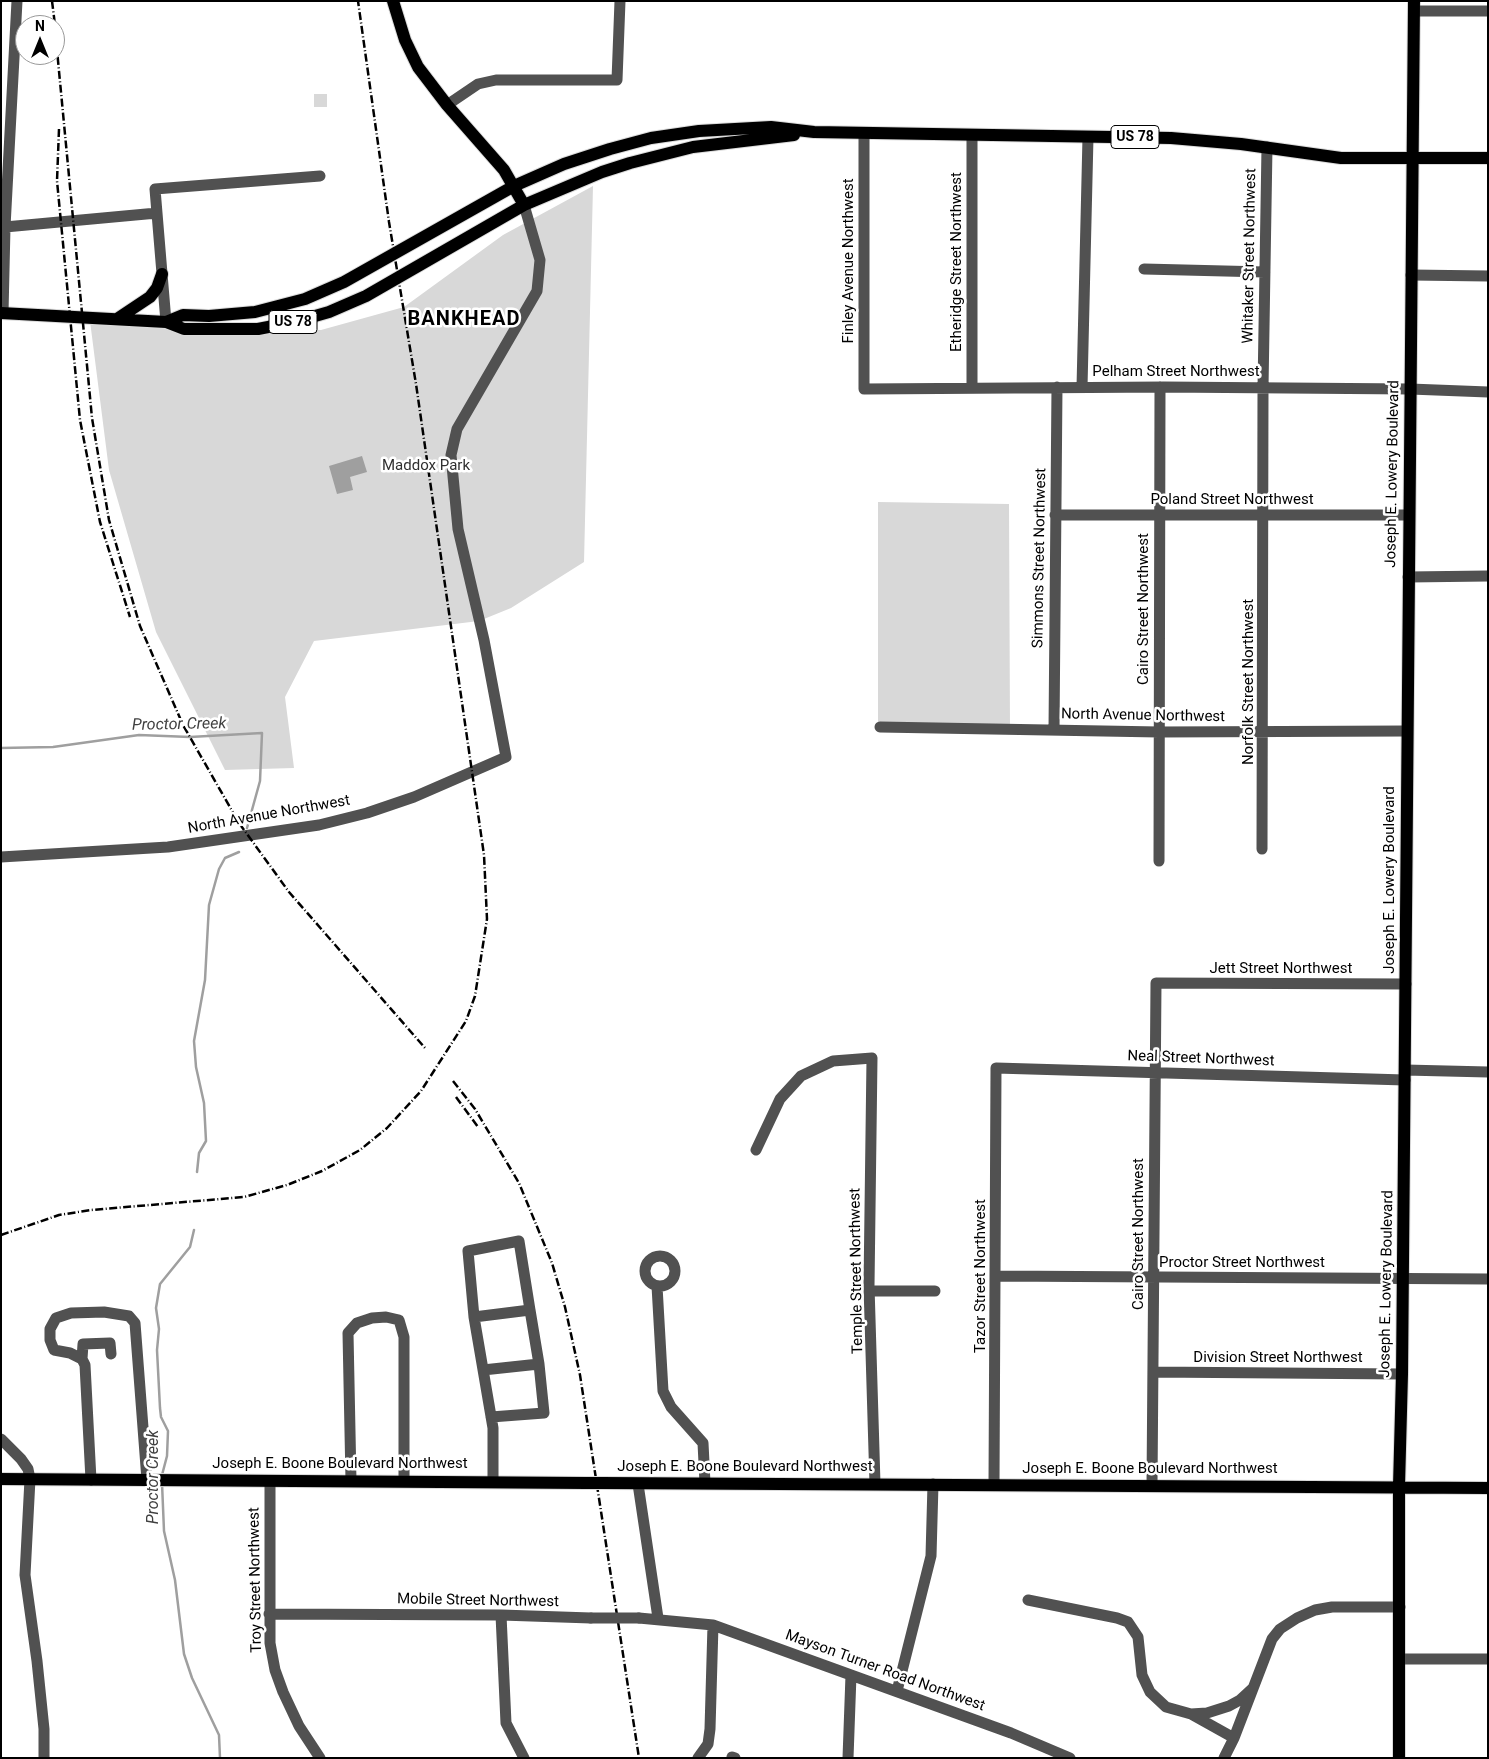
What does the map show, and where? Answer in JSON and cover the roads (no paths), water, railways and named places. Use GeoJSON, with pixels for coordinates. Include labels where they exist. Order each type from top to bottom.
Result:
{"type":"FeatureCollection","features":[{"type":"Feature","properties":{"kind":"main road"},"geometry":{"type":"LineString","coordinates":[[393,1],[399,25],[411,55],[430,84],[504,170],[524,205]]}},
{"type":"Feature","properties":{"kind":"main road","name":"Joseph E. Lowery Boulevard"},"geometry":{"type":"LineString","coordinates":[[1399,1758],[1399,1486],[1406,984],[1406,731],[1414,6]]}},
{"type":"Feature","properties":{"kind":"main road","name":"US 78"},"geometry":{"type":"LineString","coordinates":[[166,322],[183,315],[209,316],[255,312],[305,299],[344,282],[514,186],[596,153],[666,136],[699,131],[771,127],[814,132],[1180,139],[1268,147],[1341,158],[1488,158]]}},
{"type":"Feature","properties":{"kind":"main road","name":"US 78"},"geometry":{"type":"LineString","coordinates":[[2,313],[166,322],[184,330],[237,330],[294,322],[329,312],[366,296],[524,205],[602,172],[693,147],[814,132]]}},
{"type":"Feature","properties":{"kind":"main road"},"geometry":{"type":"LineString","coordinates":[[117,319],[150,297],[157,288],[162,274]]}},
{"type":"Feature","properties":{"kind":"main road","name":"Joseph E. Boone Boulevard Northwest"},"geometry":{"type":"LineString","coordinates":[[1,1479],[1488,1488]]}},
{"type":"Feature","properties":{"kind":"street"},"geometry":{"type":"LineString","coordinates":[[2,313],[17,1]]}},
{"type":"Feature","properties":{"kind":"street"},"geometry":{"type":"LineString","coordinates":[[447,105],[478,84],[496,80],[617,80],[620,1]]}},
{"type":"Feature","properties":{"kind":"street"},"geometry":{"type":"LineString","coordinates":[[1414,6],[1488,11]]}},
{"type":"Feature","properties":{"kind":"street","name":"Finley Avenue Northwest"},"geometry":{"type":"LineString","coordinates":[[864,133],[864,390]]}},
{"type":"Feature","properties":{"kind":"street","name":"Etheridge Street Northwest"},"geometry":{"type":"LineString","coordinates":[[972,136],[972,388]]}},
{"type":"Feature","properties":{"kind":"street"},"geometry":{"type":"LineString","coordinates":[[1082,387],[1088,137]]}},
{"type":"Feature","properties":{"kind":"street","name":"Whitaker Street Northwest"},"geometry":{"type":"LineString","coordinates":[[1264,515],[1263,388],[1268,147]]}},
{"type":"Feature","properties":{"kind":"street"},"geometry":{"type":"LineString","coordinates":[[166,322],[155,189],[320,176]]}},
{"type":"Feature","properties":{"kind":"street","name":"North Avenue Northwest"},"geometry":{"type":"LineString","coordinates":[[1,857],[168,847],[319,825],[368,813],[414,797],[506,757],[484,640],[458,528],[451,455],[457,429],[537,291],[540,260],[524,205]]}},
{"type":"Feature","properties":{"kind":"street"},"geometry":{"type":"LineString","coordinates":[[5,228],[157,213]]}},
{"type":"Feature","properties":{"kind":"street"},"geometry":{"type":"LineString","coordinates":[[1144,269],[1265,272]]}},
{"type":"Feature","properties":{"kind":"street"},"geometry":{"type":"LineString","coordinates":[[1411,276],[1488,276]]}},
{"type":"Feature","properties":{"kind":"street","name":"Simmons Street Northwest"},"geometry":{"type":"LineString","coordinates":[[1054,730],[1057,387]]}},
{"type":"Feature","properties":{"kind":"street","name":"Pelham Street Northwest"},"geometry":{"type":"LineString","coordinates":[[864,390],[1160,387],[1410,389],[1488,392]]}},
{"type":"Feature","properties":{"kind":"street","name":"Cairo Street Northwest"},"geometry":{"type":"LineString","coordinates":[[1159,861],[1158,514],[1160,387]]}},
{"type":"Feature","properties":{"kind":"street","name":"Poland Street Northwest"},"geometry":{"type":"LineString","coordinates":[[1055,514],[1409,515]]}},
{"type":"Feature","properties":{"kind":"street","name":"Norfolk Street Northwest"},"geometry":{"type":"LineString","coordinates":[[1262,849],[1264,515]]}},
{"type":"Feature","properties":{"kind":"street"},"geometry":{"type":"LineString","coordinates":[[1408,577],[1488,576]]}},
{"type":"Feature","properties":{"kind":"street","name":"North Avenue Northwest"},"geometry":{"type":"LineString","coordinates":[[880,727],[1159,732],[1406,731]]}},
{"type":"Feature","properties":{"kind":"street","name":"Cairo Street Northwest"},"geometry":{"type":"LineString","coordinates":[[1152,1485],[1156,983]]}},
{"type":"Feature","properties":{"kind":"street","name":"Jett Street Northwest"},"geometry":{"type":"LineString","coordinates":[[1156,983],[1406,984]]}},
{"type":"Feature","properties":{"kind":"street","name":"Temple Street Northwest"},"geometry":{"type":"LineString","coordinates":[[756,1150],[780,1099],[801,1076],[817,1066],[833,1061],[872,1058],[870,1291],[875,1484]]}},
{"type":"Feature","properties":{"kind":"street","name":"Neal Street Northwest"},"geometry":{"type":"LineString","coordinates":[[996,1068],[1155,1073],[1405,1075],[1488,1072]]}},
{"type":"Feature","properties":{"kind":"street","name":"Tazor Street Northwest"},"geometry":{"type":"LineString","coordinates":[[994,1484],[996,1068]]}},
{"type":"Feature","properties":{"kind":"street"},"geometry":{"type":"LineString","coordinates":[[491,1418],[544,1413],[539,1364],[519,1241],[468,1251],[474,1317],[491,1418],[493,1481]]}},
{"type":"Feature","properties":{"kind":"street","name":"Proctor Street Northwest"},"geometry":{"type":"LineString","coordinates":[[996,1276],[1488,1279]]}},
{"type":"Feature","properties":{"kind":"street"},"geometry":{"type":"LineString","coordinates":[[657,1286],[663,1391],[671,1408],[704,1443],[705,1483]]}},
{"type":"Feature","properties":{"kind":"street"},"geometry":{"type":"LineString","coordinates":[[870,1291],[935,1291]]}},
{"type":"Feature","properties":{"kind":"street"},"geometry":{"type":"LineString","coordinates":[[474,1317],[530,1310]]}},
{"type":"Feature","properties":{"kind":"street"},"geometry":{"type":"LineString","coordinates":[[82,1359],[70,1353],[54,1350],[50,1340],[50,1329],[56,1318],[71,1313],[104,1312],[129,1316],[135,1323],[151,1480]]}},
{"type":"Feature","properties":{"kind":"street"},"geometry":{"type":"LineString","coordinates":[[351,1481],[348,1333],[357,1323],[372,1318],[386,1317],[399,1320],[404,1337],[404,1481]]}},
{"type":"Feature","properties":{"kind":"street"},"geometry":{"type":"LineString","coordinates":[[90,1480],[84,1365],[82,1359],[83,1344],[110,1343],[111,1354]]}},
{"type":"Feature","properties":{"kind":"street"},"geometry":{"type":"LineString","coordinates":[[483,1370],[539,1364]]}},
{"type":"Feature","properties":{"kind":"street","name":"Division Street Northwest"},"geometry":{"type":"LineString","coordinates":[[1153,1372],[1402,1374]]}},
{"type":"Feature","properties":{"kind":"street"},"geometry":{"type":"LineString","coordinates":[[1,1439],[21,1458],[28,1469],[30,1479],[25,1575],[39,1681],[44,1758]]}},
{"type":"Feature","properties":{"kind":"street","name":"Troy Street Northwest"},"geometry":{"type":"LineString","coordinates":[[270,1481],[270,1643],[278,1677],[299,1726],[320,1758]]}},
{"type":"Feature","properties":{"kind":"street"},"geometry":{"type":"LineString","coordinates":[[638,1484],[658,1618]]}},
{"type":"Feature","properties":{"kind":"street"},"geometry":{"type":"LineString","coordinates":[[897,1691],[931,1556],[932,1484]]}},
{"type":"Feature","properties":{"kind":"street"},"geometry":{"type":"LineString","coordinates":[[1028,1600],[1117,1618],[1128,1622],[1138,1637],[1142,1675],[1150,1692],[1166,1707],[1191,1714],[1234,1738]]}},
{"type":"Feature","properties":{"kind":"street"},"geometry":{"type":"LineString","coordinates":[[1224,1758],[1234,1738],[1272,1639],[1280,1629],[1297,1618],[1315,1610],[1332,1607],[1400,1607]]}},
{"type":"Feature","properties":{"kind":"street","name":"Mobile Street Northwest"},"geometry":{"type":"LineString","coordinates":[[269,1614],[501,1615],[658,1618],[687,1621]]}},
{"type":"Feature","properties":{"kind":"street"},"geometry":{"type":"LineString","coordinates":[[501,1615],[506,1723],[524,1758]]}},
{"type":"Feature","properties":{"kind":"street","name":"Mayson Turner Road Northwest"},"geometry":{"type":"LineString","coordinates":[[687,1621],[713,1625],[1011,1733],[1070,1758]]}},
{"type":"Feature","properties":{"kind":"street"},"geometry":{"type":"LineString","coordinates":[[698,1758],[708,1744],[711,1720],[713,1625]]}},
{"type":"Feature","properties":{"kind":"street"},"geometry":{"type":"LineString","coordinates":[[1400,1659],[1488,1659]]}},
{"type":"Feature","properties":{"kind":"street"},"geometry":{"type":"LineString","coordinates":[[848,1758],[851,1675]]}},
{"type":"Feature","properties":{"kind":"street"},"geometry":{"type":"LineString","coordinates":[[1191,1714],[1207,1713],[1229,1706],[1240,1700],[1253,1688]]}},
{"type":"Feature","properties":{"kind":"waterway","name":"Proctor Creek"},"geometry":{"type":"LineString","coordinates":[[1,748],[53,747],[139,735],[190,737],[262,733],[260,781],[247,828]]}},
{"type":"Feature","properties":{"kind":"waterway","name":"Proctor Creek"},"geometry":{"type":"LineString","coordinates":[[197,1172],[199,1153],[206,1141],[204,1103],[196,1067],[194,1041],[205,980],[209,905],[219,869],[225,858],[239,852]]}},
{"type":"Feature","properties":{"kind":"waterway","name":"Proctor Creek"},"geometry":{"type":"LineString","coordinates":[[162,1475],[167,1456],[168,1431],[161,1417],[160,1408],[157,1350],[159,1329],[156,1308],[160,1284],[190,1247],[194,1230]]}},
{"type":"Feature","properties":{"kind":"waterway","name":"Proctor Creek"},"geometry":{"type":"LineString","coordinates":[[162,1483],[164,1531],[175,1580],[184,1654],[192,1678],[219,1735],[220,1758]]}},
{"type":"Feature","properties":{"kind":"railway"},"geometry":{"type":"LineString","coordinates":[[52,1],[54,15]]}},
{"type":"Feature","properties":{"kind":"railway"},"geometry":{"type":"LineString","coordinates":[[1,1235],[59,1215],[91,1210],[244,1197],[287,1185],[322,1171],[360,1150],[387,1128],[421,1091],[466,1021],[475,996],[487,919],[484,855],[416,384],[389,222],[358,1]]}},
{"type":"Feature","properties":{"kind":"railway"},"geometry":{"type":"LineString","coordinates":[[58,65],[92,418],[109,520],[140,626],[183,725],[239,823],[289,892],[425,1048]]}},
{"type":"Feature","properties":{"kind":"railway"},"geometry":{"type":"LineString","coordinates":[[59,129],[57,181],[80,420],[100,522],[130,617]]}},
{"type":"Feature","properties":{"kind":"railway"},"geometry":{"type":"LineString","coordinates":[[453,1081],[475,1109],[519,1183],[552,1263],[565,1307],[580,1375],[639,1758]]}},
{"type":"Feature","properties":{"kind":"railway"},"geometry":{"type":"LineString","coordinates":[[456,1097],[478,1127]]}},
{"type":"Feature","properties":{"kind":"district","name":"BANKHEAD"},"geometry":{"type":"Point","coordinates":[464,320]}},
{"type":"Feature","properties":{"kind":"park label","name":"Maddox Park"},"geometry":{"type":"Point","coordinates":[426,466]}}]}
